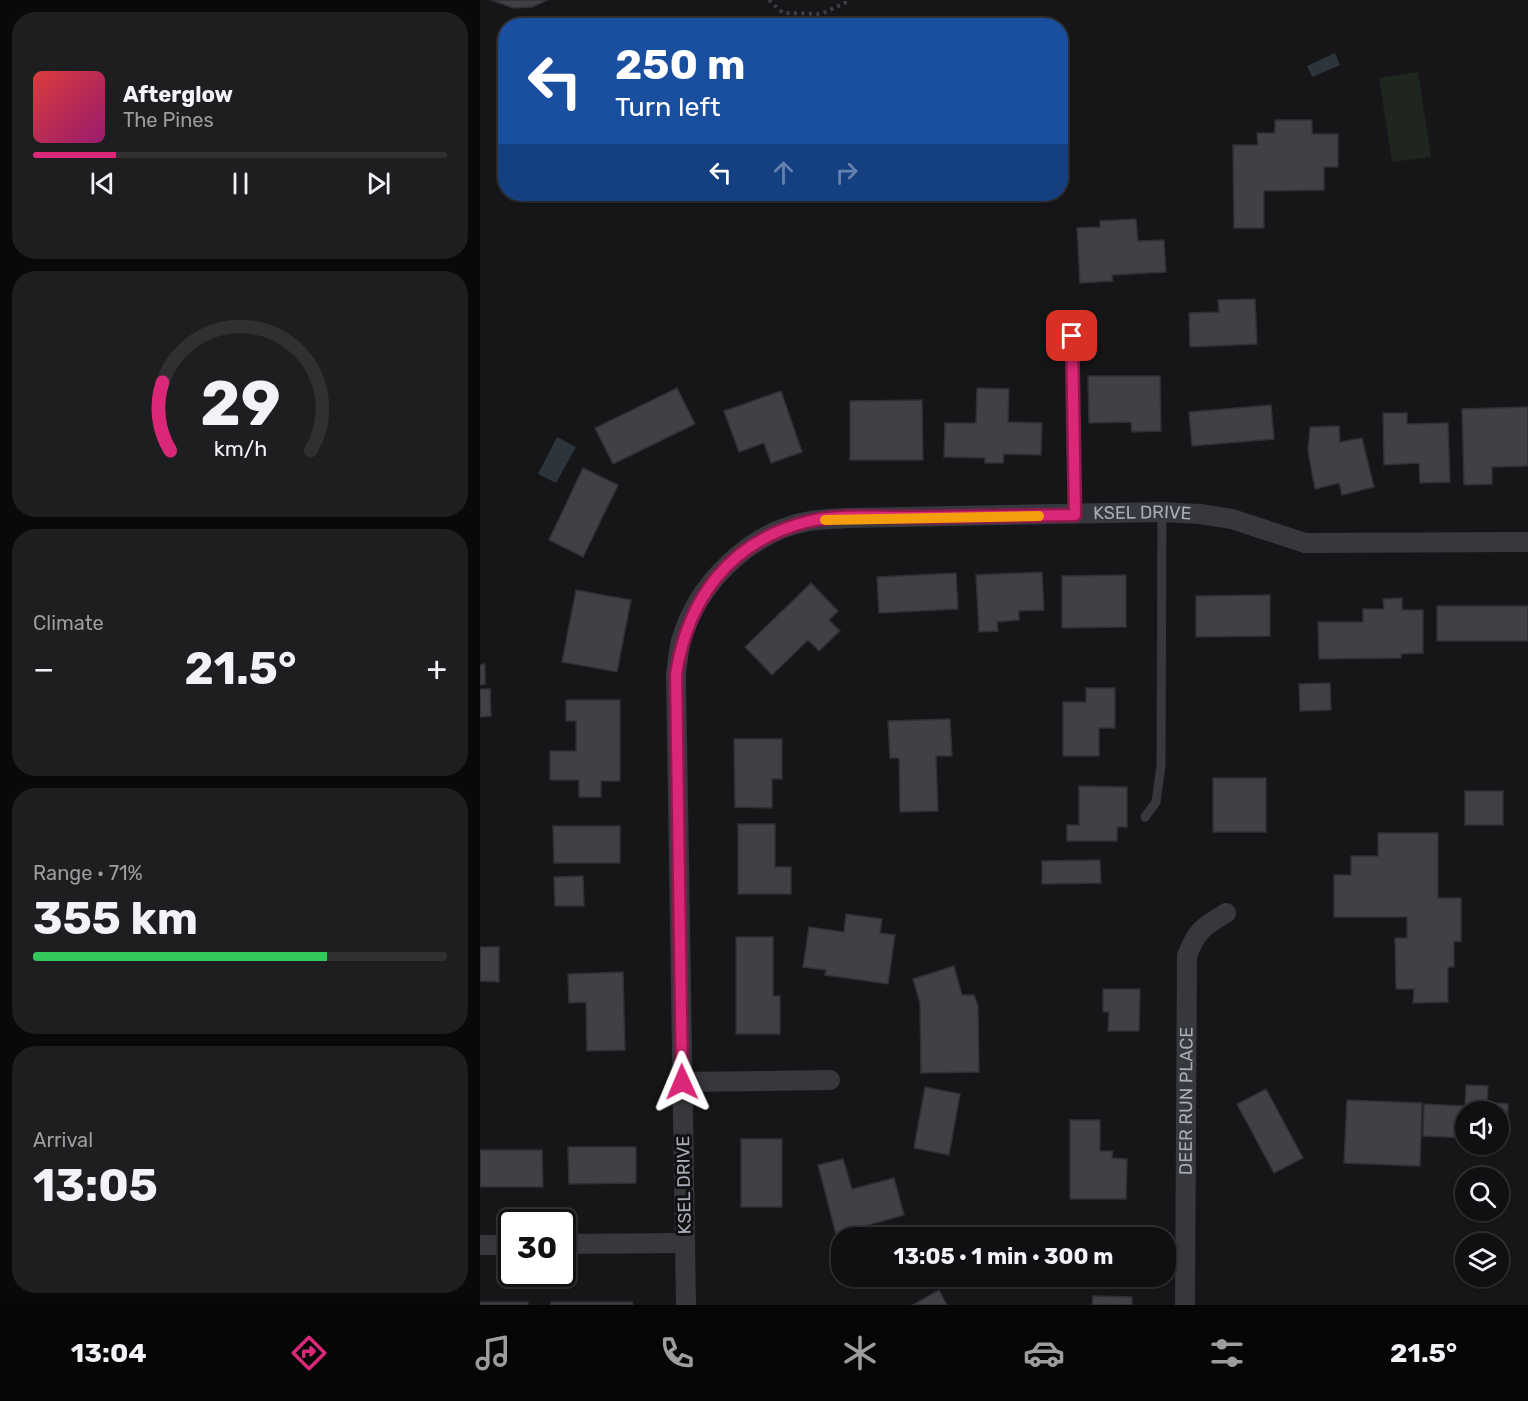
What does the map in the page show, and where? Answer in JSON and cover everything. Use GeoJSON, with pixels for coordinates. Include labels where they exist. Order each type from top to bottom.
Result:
{"type":"FeatureCollection","features":[{"type":"Feature","properties":{"kind":"street","name":"KSEL DRIVE"},"geometry":{"type":"LineString","coordinates":[[686,1305],[676,674],[681,642],[696,606],[715,577],[745,550],[774,533],[808,521],[847,518],[1200,514],[1232,519],[1305,543],[1528,542]]}},
{"type":"Feature","properties":{"kind":"street","name":"DEER RUN PLACE"},"geometry":{"type":"LineString","coordinates":[[1185,1305],[1187,956],[1194,937],[1206,925],[1226,913]]}},
{"type":"Feature","properties":{"kind":"street"},"geometry":{"type":"LineString","coordinates":[[682,1082],[830,1080]]}},
{"type":"Feature","properties":{"kind":"street"},"geometry":{"type":"LineString","coordinates":[[576,1244],[685,1243]]}},
{"type":"Feature","properties":{"kind":"street"},"geometry":{"type":"LineString","coordinates":[[480,1245],[498,1245]]}},
{"type":"Feature","properties":{"kind":"lane"},"geometry":{"type":"LineString","coordinates":[[1072,336],[1075,515]]}},
{"type":"Feature","properties":{"kind":"lane"},"geometry":{"type":"LineString","coordinates":[[1145,817],[1156,802],[1161,766],[1162,513]]}},
{"type":"Feature","properties":{"kind":"path"},"geometry":{"type":"LineString","coordinates":[[769,0],[783,13],[821,14],[845,3],[845,0]]}},
{"type":"Feature","properties":{"kind":"shaded area"},"geometry":{"type":"Polygon","coordinates":[[[1335,53],[1340,65],[1312,77],[1307,66],[1335,53]]]}},
{"type":"Feature","properties":{"kind":"shaded area"},"geometry":{"type":"Polygon","coordinates":[[[1418,72],[1431,157],[1392,162],[1379,78],[1418,72]]]}},
{"type":"Feature","properties":{"kind":"shaded area"},"geometry":{"type":"Polygon","coordinates":[[[557,437],[576,447],[556,483],[538,474],[557,437]]]}},
{"type":"Feature","properties":{"kind":"building"},"geometry":{"type":"Polygon","coordinates":[[[491,0],[548,0],[532,7],[513,8],[491,0]]]}},
{"type":"Feature","properties":{"kind":"building"},"geometry":{"type":"Polygon","coordinates":[[[1275,120],[1312,120],[1312,134],[1338,134],[1338,167],[1324,167],[1324,190],[1264,191],[1264,228],[1234,228],[1233,145],[1258,145],[1257,133],[1275,133],[1275,120]]]}},
{"type":"Feature","properties":{"kind":"building"},"geometry":{"type":"Polygon","coordinates":[[[1136,219],[1138,241],[1164,240],[1166,272],[1112,275],[1113,281],[1080,283],[1077,228],[1100,227],[1100,221],[1136,219]]]}},
{"type":"Feature","properties":{"kind":"building"},"geometry":{"type":"Polygon","coordinates":[[[1255,299],[1257,344],[1190,347],[1189,313],[1219,312],[1218,300],[1255,299]]]}},
{"type":"Feature","properties":{"kind":"building"},"geometry":{"type":"Polygon","coordinates":[[[1088,376],[1160,376],[1161,431],[1132,432],[1131,422],[1089,423],[1088,376]]]}},
{"type":"Feature","properties":{"kind":"building"},"geometry":{"type":"Polygon","coordinates":[[[677,388],[695,424],[613,464],[595,428],[677,388]]]}},
{"type":"Feature","properties":{"kind":"building"},"geometry":{"type":"Polygon","coordinates":[[[977,388],[1009,389],[1008,422],[1042,423],[1041,455],[1004,454],[1003,463],[985,463],[985,458],[944,457],[945,423],[976,423],[977,388]]]}},
{"type":"Feature","properties":{"kind":"building"},"geometry":{"type":"Polygon","coordinates":[[[781,391],[802,452],[771,463],[764,443],[739,452],[724,411],[781,391]]]}},
{"type":"Feature","properties":{"kind":"building"},"geometry":{"type":"Polygon","coordinates":[[[922,400],[923,460],[850,460],[850,401],[922,400]]]}},
{"type":"Feature","properties":{"kind":"building"},"geometry":{"type":"Polygon","coordinates":[[[1271,405],[1274,439],[1192,446],[1189,412],[1271,405]]]}},
{"type":"Feature","properties":{"kind":"building"},"geometry":{"type":"Polygon","coordinates":[[[1528,407],[1528,466],[1492,467],[1492,484],[1464,485],[1462,409],[1528,407]]]}},
{"type":"Feature","properties":{"kind":"building"},"geometry":{"type":"Polygon","coordinates":[[[1383,413],[1407,413],[1407,424],[1448,423],[1450,482],[1420,483],[1419,463],[1384,465],[1383,413]]]}},
{"type":"Feature","properties":{"kind":"building"},"geometry":{"type":"Polygon","coordinates":[[[1339,426],[1340,442],[1362,438],[1374,487],[1342,495],[1339,483],[1315,489],[1308,451],[1310,427],[1339,426]]]}},
{"type":"Feature","properties":{"kind":"building"},"geometry":{"type":"Polygon","coordinates":[[[583,468],[618,485],[583,557],[549,540],[583,468]]]}},
{"type":"Feature","properties":{"kind":"building"},"geometry":{"type":"Polygon","coordinates":[[[1042,572],[1044,610],[1019,611],[1019,620],[997,622],[998,631],[979,632],[976,575],[1042,572]]]}},
{"type":"Feature","properties":{"kind":"building"},"geometry":{"type":"Polygon","coordinates":[[[956,573],[958,609],[879,613],[877,577],[956,573]]]}},
{"type":"Feature","properties":{"kind":"building"},"geometry":{"type":"Polygon","coordinates":[[[1126,575],[1126,627],[1062,628],[1062,576],[1126,575]]]}},
{"type":"Feature","properties":{"kind":"building"},"geometry":{"type":"Polygon","coordinates":[[[811,583],[838,611],[829,620],[840,631],[819,651],[808,640],[772,675],[745,647],[811,583]]]}},
{"type":"Feature","properties":{"kind":"building"},"geometry":{"type":"Polygon","coordinates":[[[576,590],[631,600],[617,672],[562,662],[576,590]]]}},
{"type":"Feature","properties":{"kind":"building"},"geometry":{"type":"Polygon","coordinates":[[[1270,595],[1270,636],[1196,637],[1196,596],[1270,595]]]}},
{"type":"Feature","properties":{"kind":"building"},"geometry":{"type":"Polygon","coordinates":[[[1402,598],[1402,610],[1423,610],[1423,653],[1401,654],[1401,658],[1319,659],[1318,622],[1363,622],[1363,609],[1384,609],[1383,599],[1402,598]]]}},
{"type":"Feature","properties":{"kind":"building"},"geometry":{"type":"Polygon","coordinates":[[[1437,606],[1528,606],[1528,641],[1437,641],[1437,606]]]}},
{"type":"Feature","properties":{"kind":"building"},"geometry":{"type":"Polygon","coordinates":[[[485,664],[485,684],[480,685],[480,665],[485,664]]]}},
{"type":"Feature","properties":{"kind":"building"},"geometry":{"type":"Polygon","coordinates":[[[1330,683],[1331,710],[1300,711],[1299,684],[1330,683]]]}},
{"type":"Feature","properties":{"kind":"building"},"geometry":{"type":"Polygon","coordinates":[[[1086,688],[1115,688],[1115,728],[1099,728],[1099,756],[1063,756],[1063,702],[1086,702],[1086,688]]]}},
{"type":"Feature","properties":{"kind":"building"},"geometry":{"type":"Polygon","coordinates":[[[480,689],[490,689],[491,716],[480,717],[480,689]]]}},
{"type":"Feature","properties":{"kind":"building"},"geometry":{"type":"Polygon","coordinates":[[[566,700],[620,700],[620,781],[601,781],[601,797],[579,797],[579,780],[550,780],[550,751],[576,751],[576,721],[566,721],[566,700]]]}},
{"type":"Feature","properties":{"kind":"building"},"geometry":{"type":"Polygon","coordinates":[[[950,719],[952,756],[936,756],[938,811],[900,812],[899,758],[890,758],[888,721],[950,719]]]}},
{"type":"Feature","properties":{"kind":"building"},"geometry":{"type":"Polygon","coordinates":[[[734,739],[782,739],[782,779],[772,779],[772,808],[735,807],[734,739]]]}},
{"type":"Feature","properties":{"kind":"building"},"geometry":{"type":"Polygon","coordinates":[[[1213,778],[1266,778],[1266,832],[1213,832],[1213,778]]]}},
{"type":"Feature","properties":{"kind":"building"},"geometry":{"type":"Polygon","coordinates":[[[1079,786],[1127,787],[1127,827],[1117,827],[1117,841],[1067,841],[1067,825],[1079,825],[1079,786]]]}},
{"type":"Feature","properties":{"kind":"building"},"geometry":{"type":"Polygon","coordinates":[[[1465,791],[1503,791],[1503,825],[1465,825],[1465,791]]]}},
{"type":"Feature","properties":{"kind":"building"},"geometry":{"type":"Polygon","coordinates":[[[738,824],[775,824],[775,867],[791,867],[791,894],[738,894],[738,824]]]}},
{"type":"Feature","properties":{"kind":"building"},"geometry":{"type":"Polygon","coordinates":[[[553,826],[620,826],[620,863],[554,863],[553,826]]]}},
{"type":"Feature","properties":{"kind":"building"},"geometry":{"type":"Polygon","coordinates":[[[1378,833],[1438,833],[1438,898],[1461,898],[1461,942],[1454,941],[1454,967],[1448,967],[1448,1002],[1413,1003],[1414,989],[1396,989],[1395,938],[1407,938],[1407,917],[1334,917],[1334,875],[1351,875],[1351,856],[1378,856],[1378,833]]]}},
{"type":"Feature","properties":{"kind":"building"},"geometry":{"type":"Polygon","coordinates":[[[1100,860],[1101,883],[1042,884],[1042,861],[1100,860]]]}},
{"type":"Feature","properties":{"kind":"building"},"geometry":{"type":"Polygon","coordinates":[[[583,876],[584,906],[555,906],[554,877],[583,876]]]}},
{"type":"Feature","properties":{"kind":"building"},"geometry":{"type":"Polygon","coordinates":[[[846,914],[882,919],[880,933],[895,935],[888,984],[825,975],[826,970],[803,967],[809,927],[844,932],[846,914]]]}},
{"type":"Feature","properties":{"kind":"building"},"geometry":{"type":"Polygon","coordinates":[[[736,937],[773,937],[773,996],[780,996],[780,1034],[736,1034],[736,937]]]}},
{"type":"Feature","properties":{"kind":"building"},"geometry":{"type":"Polygon","coordinates":[[[480,947],[499,947],[499,982],[480,981],[480,947]]]}},
{"type":"Feature","properties":{"kind":"building"},"geometry":{"type":"Polygon","coordinates":[[[954,966],[962,995],[974,995],[978,1006],[979,1072],[921,1073],[920,1003],[913,979],[954,966]]]}},
{"type":"Feature","properties":{"kind":"building"},"geometry":{"type":"Polygon","coordinates":[[[623,972],[625,1050],[587,1051],[586,1002],[569,1003],[568,974],[623,972]]]}},
{"type":"Feature","properties":{"kind":"building"},"geometry":{"type":"Polygon","coordinates":[[[1103,989],[1140,989],[1139,1031],[1108,1031],[1109,1012],[1103,1012],[1103,989]]]}},
{"type":"Feature","properties":{"kind":"building"},"geometry":{"type":"Polygon","coordinates":[[[1466,1085],[1488,1086],[1487,1101],[1465,1101],[1466,1085]]]}},
{"type":"Feature","properties":{"kind":"building"},"geometry":{"type":"Polygon","coordinates":[[[925,1087],[960,1094],[949,1155],[914,1148],[925,1087]]]}},
{"type":"Feature","properties":{"kind":"building"},"geometry":{"type":"Polygon","coordinates":[[[1266,1089],[1303,1158],[1274,1173],[1237,1104],[1266,1089]]]}},
{"type":"Feature","properties":{"kind":"building"},"geometry":{"type":"Polygon","coordinates":[[[1347,1100],[1422,1103],[1420,1166],[1344,1163],[1347,1100]]]}},
{"type":"Feature","properties":{"kind":"building"},"geometry":{"type":"Polygon","coordinates":[[[1424,1104],[1455,1106],[1455,1137],[1423,1136],[1424,1104]]]}},
{"type":"Feature","properties":{"kind":"building"},"geometry":{"type":"Polygon","coordinates":[[[1070,1120],[1100,1120],[1100,1151],[1113,1151],[1112,1158],[1127,1159],[1126,1199],[1070,1199],[1070,1120]]]}},
{"type":"Feature","properties":{"kind":"building"},"geometry":{"type":"Polygon","coordinates":[[[741,1139],[782,1139],[782,1207],[741,1207],[741,1139]]]}},
{"type":"Feature","properties":{"kind":"building"},"geometry":{"type":"Polygon","coordinates":[[[568,1147],[636,1147],[636,1183],[569,1184],[568,1147]]]}},
{"type":"Feature","properties":{"kind":"building"},"geometry":{"type":"Polygon","coordinates":[[[480,1150],[542,1150],[543,1187],[480,1187],[480,1150]]]}},
{"type":"Feature","properties":{"kind":"building"},"geometry":{"type":"Polygon","coordinates":[[[843,1159],[852,1189],[894,1178],[904,1215],[861,1227],[834,1227],[818,1165],[843,1159]]]}},
{"type":"Feature","properties":{"kind":"building"},"geometry":{"type":"Polygon","coordinates":[[[939,1290],[947,1305],[913,1305],[939,1290]]]}},
{"type":"Feature","properties":{"kind":"building"},"geometry":{"type":"Polygon","coordinates":[[[1093,1296],[1132,1297],[1132,1305],[1092,1305],[1093,1296]]]}},
{"type":"Feature","properties":{"kind":"building"},"geometry":{"type":"Polygon","coordinates":[[[480,1302],[528,1302],[528,1305],[480,1305],[480,1302]]]}},
{"type":"Feature","properties":{"kind":"building"},"geometry":{"type":"Polygon","coordinates":[[[551,1302],[632,1302],[633,1305],[551,1305],[551,1302]]]}},
{"type":"Feature","properties":{"kind":"slow traffic"},"geometry":{"type":"LineString","coordinates":[[825,520],[1039,516]]}},
{"type":"Feature","properties":{"kind":"route"},"geometry":{"type":"LineString","coordinates":[[682,1082],[676,674],[681,642],[696,606],[715,577],[745,550],[774,533],[808,521],[847,518],[1075,515],[1072,336]]}}]}
